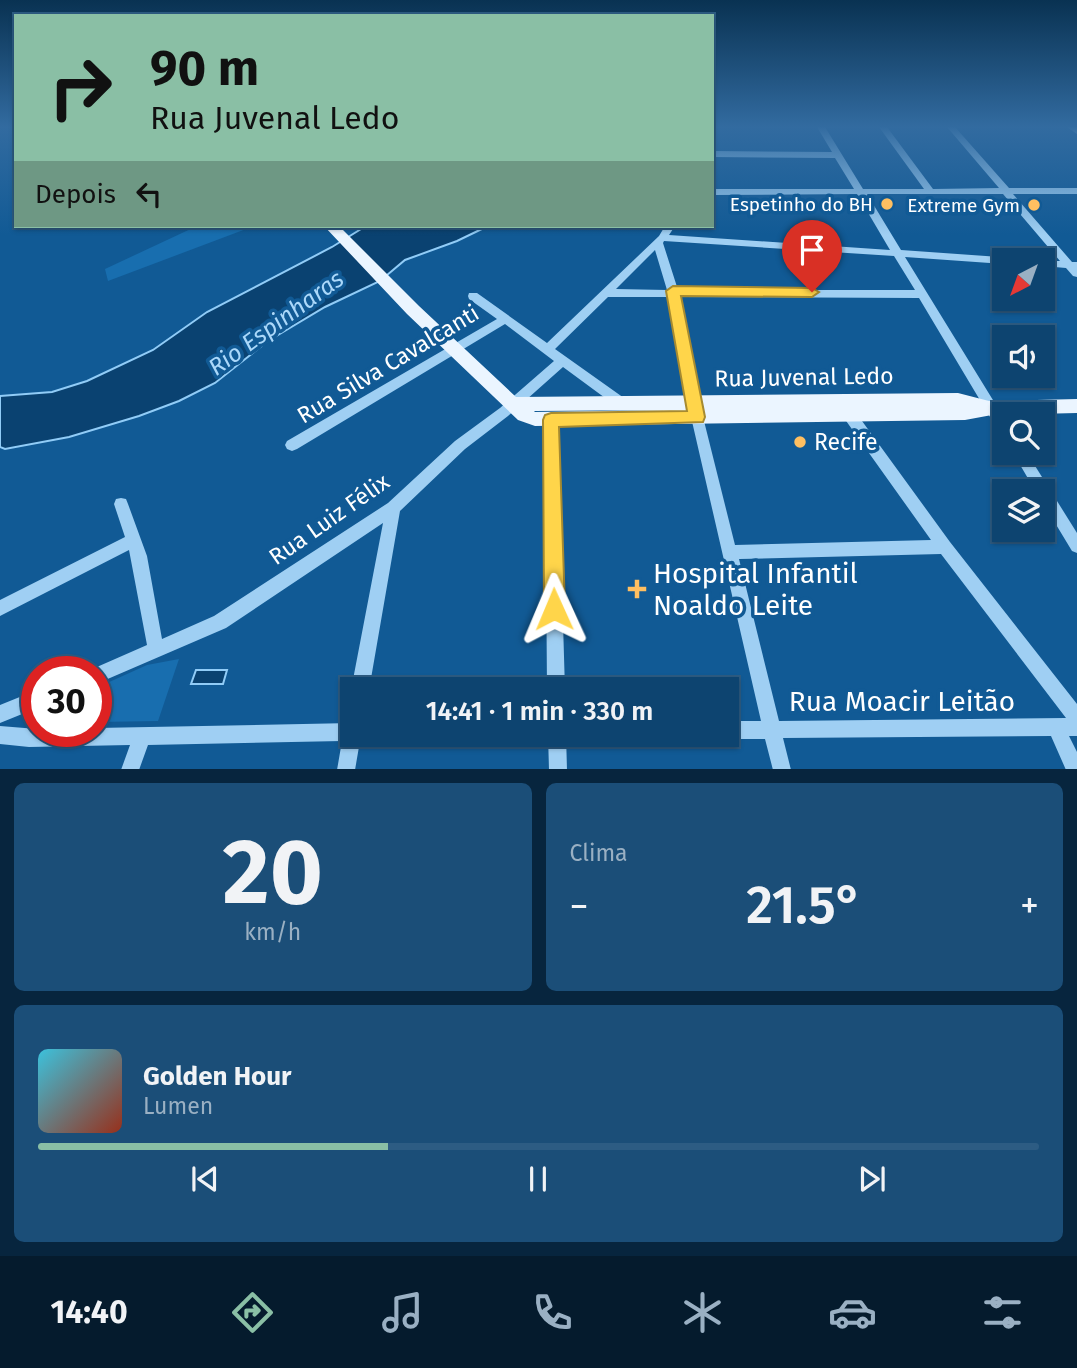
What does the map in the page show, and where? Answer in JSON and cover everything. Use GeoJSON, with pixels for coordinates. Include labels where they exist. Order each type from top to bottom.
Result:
{"type":"FeatureCollection","features":[{"type":"Feature","properties":{"kind":"main road"},"geometry":{"type":"LineString","coordinates":[[333,228],[513,404]]}},
{"type":"Feature","properties":{"kind":"main road","name":"Rua Juvenal Ledo"},"geometry":{"type":"LineString","coordinates":[[513,404],[524,415],[551,420],[695,410],[958,400],[992,408]]}},
{"type":"Feature","properties":{"kind":"main road","name":"Rua Juvenal Ledo"},"geometry":{"type":"LineString","coordinates":[[513,404],[620,402],[695,410],[849,414],[965,413],[992,408]]}},
{"type":"Feature","properties":{"kind":"main road","name":"Rua Juvenal Ledo"},"geometry":{"type":"LineString","coordinates":[[1055,407],[1077,406]]}},
{"type":"Feature","properties":{"kind":"street"},"geometry":{"type":"LineString","coordinates":[[842,163],[992,408]]}},
{"type":"Feature","properties":{"kind":"street"},"geometry":{"type":"LineString","coordinates":[[909,163],[930,191]]}},
{"type":"Feature","properties":{"kind":"street"},"geometry":{"type":"LineString","coordinates":[[982,163],[1075,268]]}},
{"type":"Feature","properties":{"kind":"street"},"geometry":{"type":"LineString","coordinates":[[714,192],[1077,191]]}},
{"type":"Feature","properties":{"kind":"street"},"geometry":{"type":"LineString","coordinates":[[548,349],[660,240],[669,228]]}},
{"type":"Feature","properties":{"kind":"street"},"geometry":{"type":"LineString","coordinates":[[660,240],[992,259]]}},
{"type":"Feature","properties":{"kind":"street"},"geometry":{"type":"LineString","coordinates":[[660,240],[673,291],[695,410],[782,769]]}},
{"type":"Feature","properties":{"kind":"street"},"geometry":{"type":"LineString","coordinates":[[1055,265],[1075,268]]}},
{"type":"Feature","properties":{"kind":"street"},"geometry":{"type":"LineString","coordinates":[[606,293],[673,291],[923,294]]}},
{"type":"Feature","properties":{"kind":"street"},"geometry":{"type":"LineString","coordinates":[[473,296],[620,402]]}},
{"type":"Feature","properties":{"kind":"street","name":"Rua Silva Cavalcanti"},"geometry":{"type":"LineString","coordinates":[[292,445],[505,319]]}},
{"type":"Feature","properties":{"kind":"street","name":"Rua Luiz Félix"},"geometry":{"type":"LineString","coordinates":[[112,669],[196,634],[237,612],[393,508],[460,446],[563,360]]}},
{"type":"Feature","properties":{"kind":"street"},"geometry":{"type":"LineString","coordinates":[[849,414],[945,547],[1077,718]]}},
{"type":"Feature","properties":{"kind":"street"},"geometry":{"type":"LineString","coordinates":[[551,420],[556,677]]}},
{"type":"Feature","properties":{"kind":"street"},"geometry":{"type":"LineString","coordinates":[[1027,465],[1077,546]]}},
{"type":"Feature","properties":{"kind":"street"},"geometry":{"type":"LineString","coordinates":[[121,504],[145,582],[156,650]]}},
{"type":"Feature","properties":{"kind":"street"},"geometry":{"type":"LineString","coordinates":[[362,677],[393,508]]}},
{"type":"Feature","properties":{"kind":"street"},"geometry":{"type":"LineString","coordinates":[[0,608],[133,540]]}},
{"type":"Feature","properties":{"kind":"street"},"geometry":{"type":"LineString","coordinates":[[729,552],[945,547]]}},
{"type":"Feature","properties":{"kind":"street"},"geometry":{"type":"LineString","coordinates":[[0,714],[21,705]]}},
{"type":"Feature","properties":{"kind":"street","name":"Rua Moacir Leitão"},"geometry":{"type":"LineString","coordinates":[[739,730],[1077,727]]}},
{"type":"Feature","properties":{"kind":"street"},"geometry":{"type":"LineString","coordinates":[[1056,728],[1076,769]]}},
{"type":"Feature","properties":{"kind":"street"},"geometry":{"type":"LineString","coordinates":[[0,735],[29,738],[340,733]]}},
{"type":"Feature","properties":{"kind":"street"},"geometry":{"type":"LineString","coordinates":[[130,769],[143,735]]}},
{"type":"Feature","properties":{"kind":"street"},"geometry":{"type":"LineString","coordinates":[[346,769],[350,747]]}},
{"type":"Feature","properties":{"kind":"street"},"geometry":{"type":"LineString","coordinates":[[557,747],[558,769]]}},
{"type":"Feature","properties":{"kind":"shaded area"},"geometry":{"type":"Polygon","coordinates":[[[193,228],[249,228],[108,281],[105,269],[193,228]]]}},
{"type":"Feature","properties":{"kind":"shaded area"},"geometry":{"type":"Polygon","coordinates":[[[179,659],[158,721],[112,722],[112,681],[147,665],[179,659]]]}},
{"type":"Feature","properties":{"kind":"water","name":"Rio Espinharas"},"geometry":{"type":"Polygon","coordinates":[[[363,228],[484,228],[405,260],[380,281],[325,307],[268,341],[215,383],[179,401],[69,437],[5,449],[0,447],[0,396],[52,392],[87,381],[153,350],[207,312],[332,247],[363,228]]]}},
{"type":"Feature","properties":{"kind":"water"},"geometry":{"type":"Polygon","coordinates":[[[196,670],[227,670],[223,684],[191,684],[196,670]]]}},
{"type":"Feature","properties":{"kind":"place","name":"Espetinho do BH"},"geometry":{"type":"Point","coordinates":[887,204]}},
{"type":"Feature","properties":{"kind":"place","name":"Extreme Gym"},"geometry":{"type":"Point","coordinates":[1034,205]}},
{"type":"Feature","properties":{"kind":"place","name":"Recife"},"geometry":{"type":"Point","coordinates":[800,442]}},
{"type":"Feature","properties":{"kind":"place","name":"Hospital Infantil Noaldo Leite"},"geometry":{"type":"Point","coordinates":[637,589]}},
{"type":"Feature","properties":{"kind":"route"},"geometry":{"type":"LineString","coordinates":[[554,609],[551,420],[697,417],[673,291],[812,292]]}}]}
